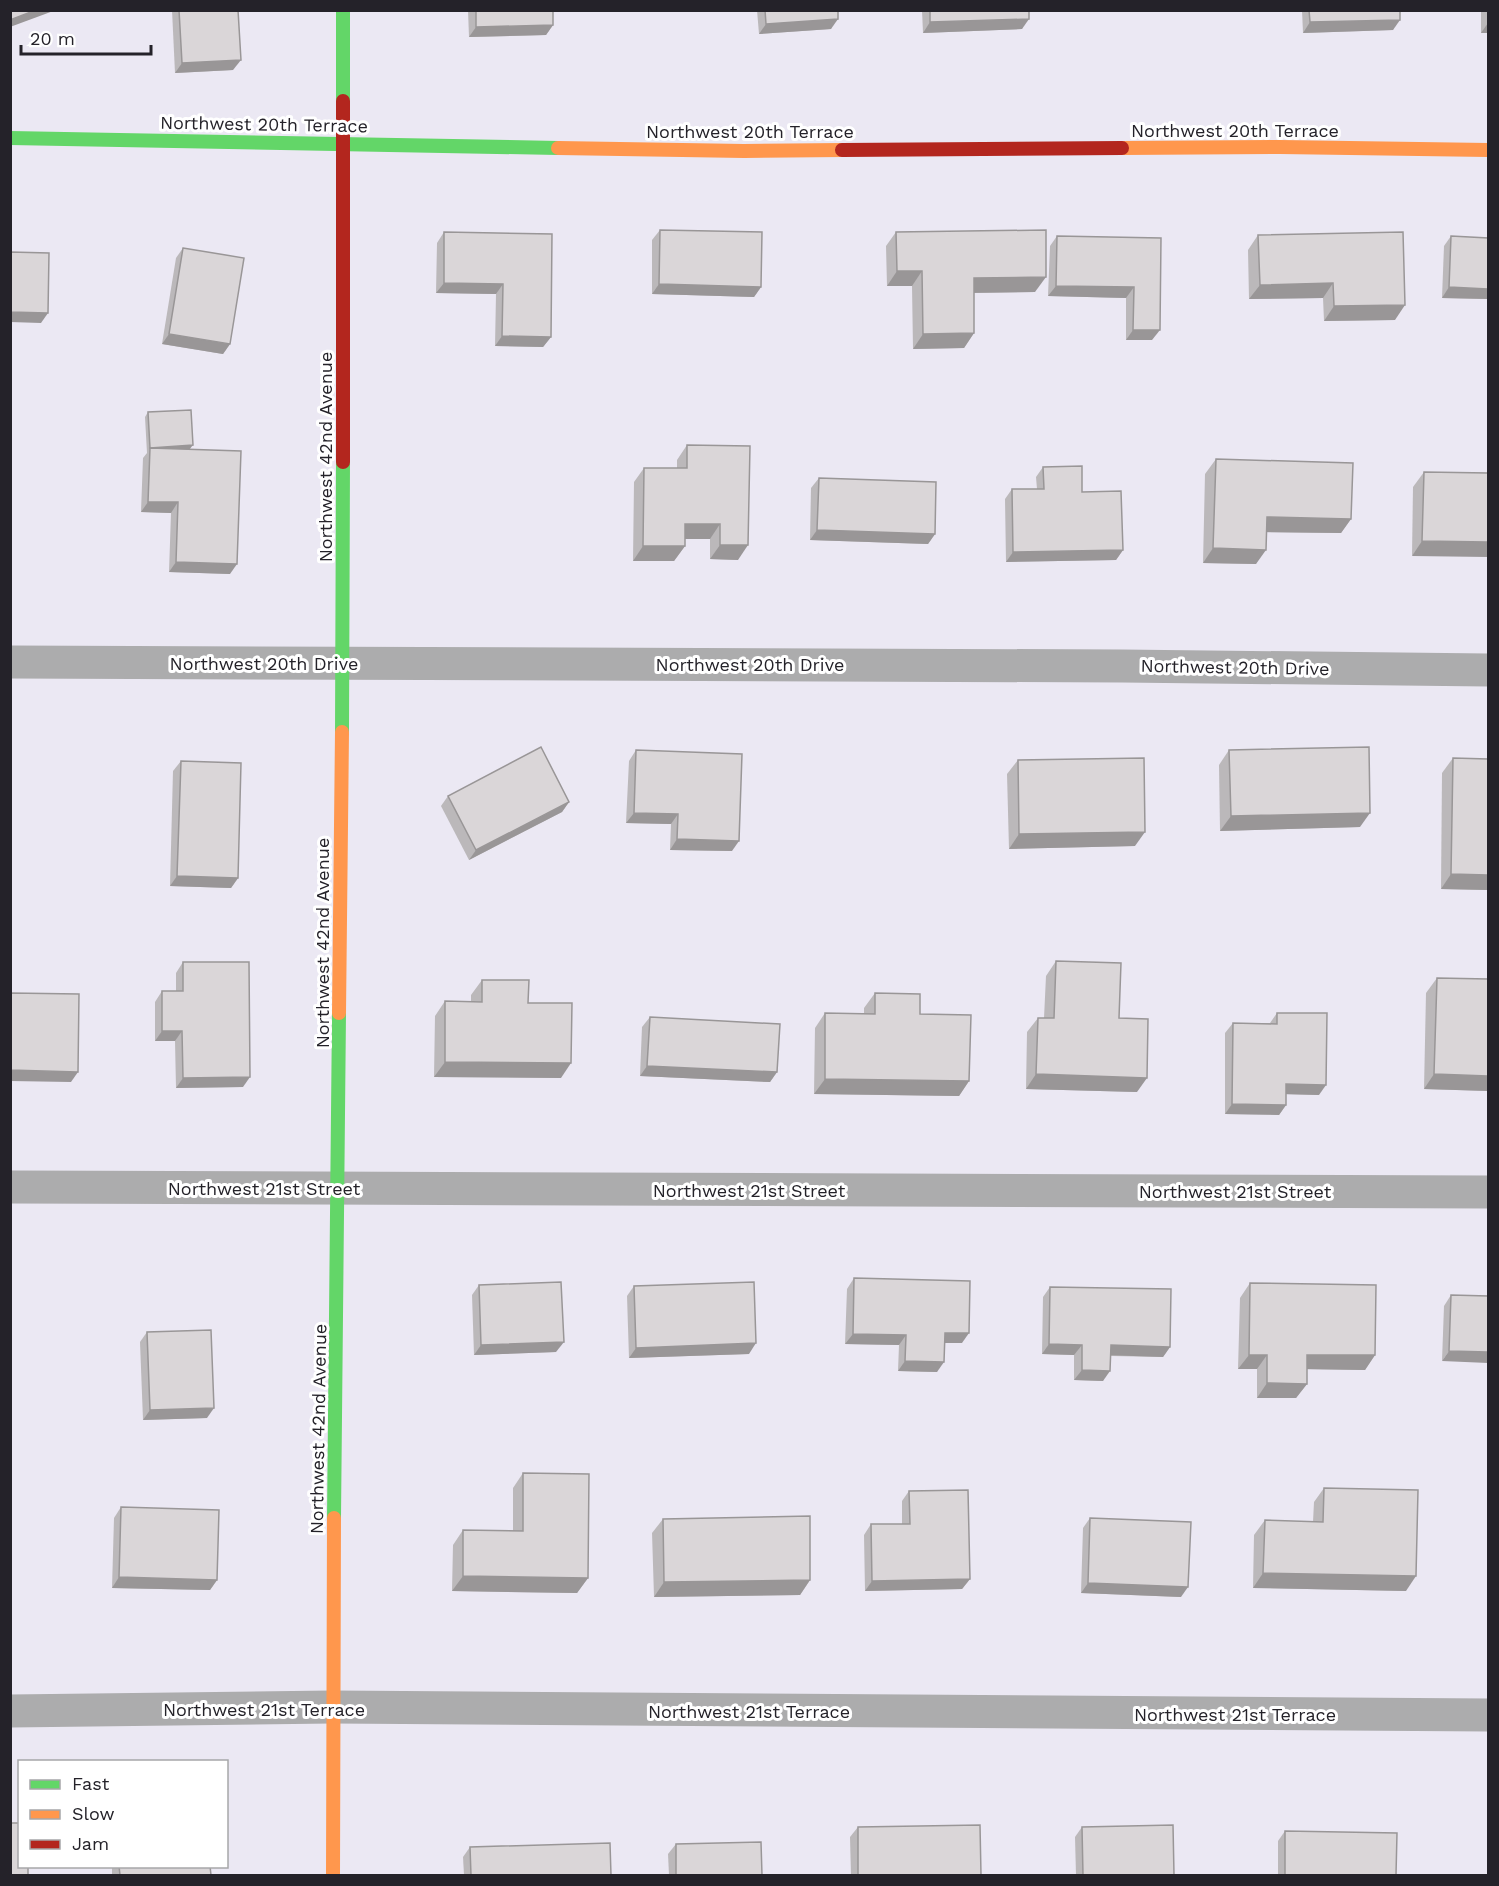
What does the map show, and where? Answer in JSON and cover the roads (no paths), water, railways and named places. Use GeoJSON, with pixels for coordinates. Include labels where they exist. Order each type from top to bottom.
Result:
{"type":"FeatureCollection","features":[{"type":"Feature","properties":{"kind":"street","name":"Northwest 42nd Avenue"},"geometry":{"type":"LineString","coordinates":[[333,1875],[332,1707],[343,663],[343,10]]}},
{"type":"Feature","properties":{"kind":"street","name":"Northwest 20th Terrace"},"geometry":{"type":"LineString","coordinates":[[10,138],[744,151],[1268,147],[1488,150]]}},
{"type":"Feature","properties":{"kind":"street","name":"Northwest 20th Drive"},"geometry":{"type":"LineString","coordinates":[[10,662],[1110,666],[1488,670]]}},
{"type":"Feature","properties":{"kind":"street","name":"Northwest 21st Street"},"geometry":{"type":"LineString","coordinates":[[10,1187],[1488,1192]]}},
{"type":"Feature","properties":{"kind":"street","name":"Northwest 21st Terrace"},"geometry":{"type":"LineString","coordinates":[[10,1711],[332,1707],[1488,1715]]}}]}
